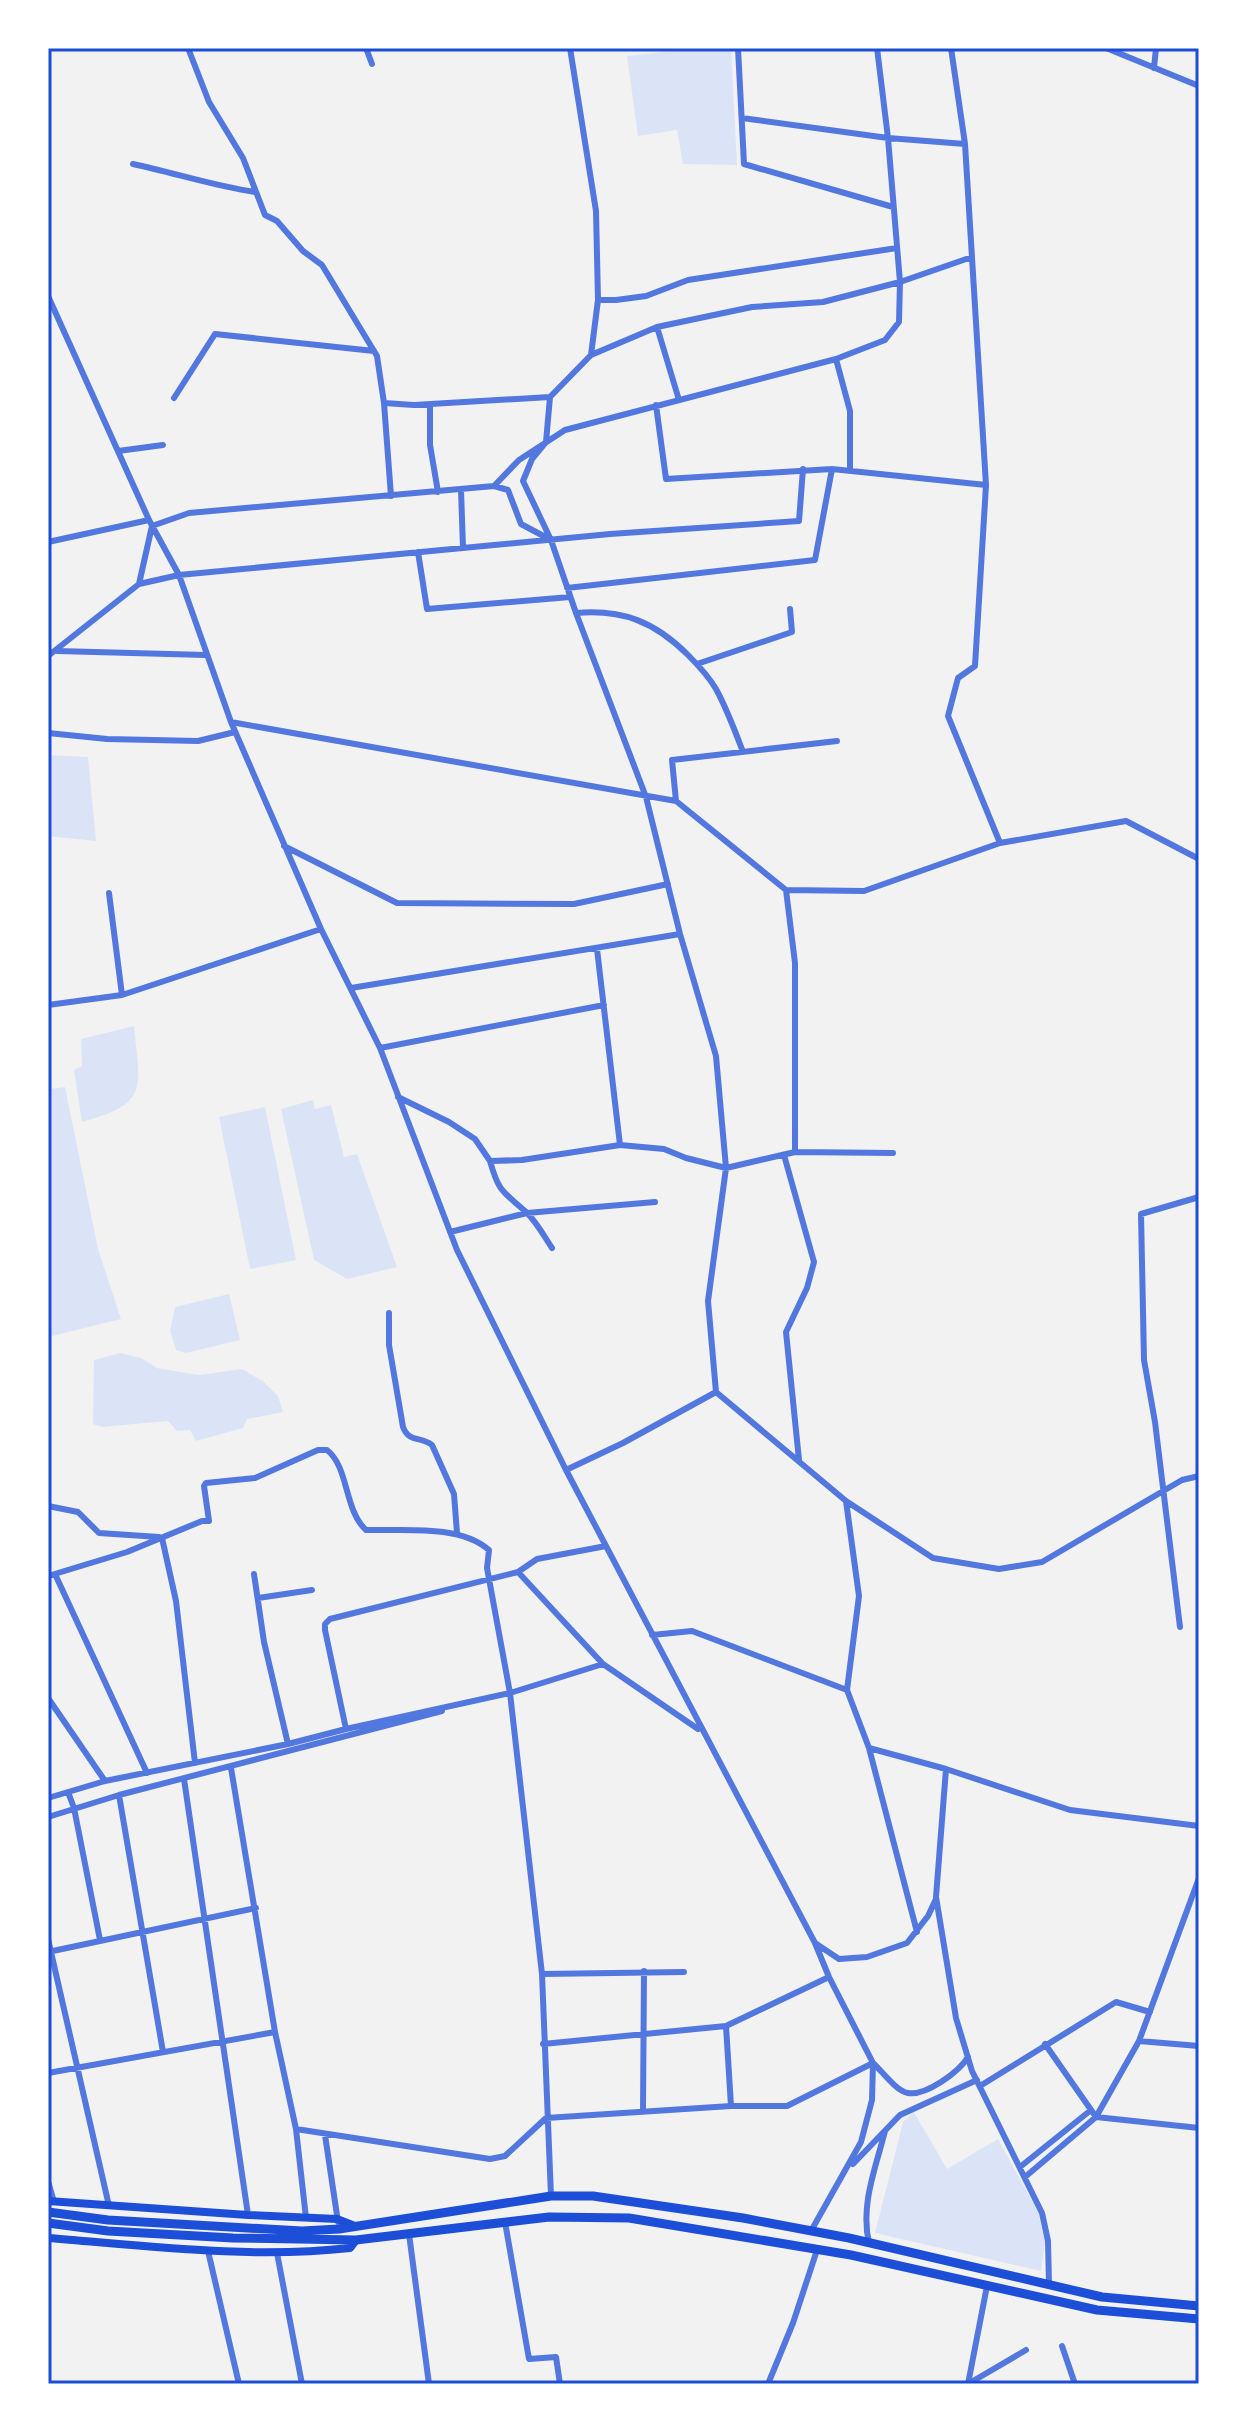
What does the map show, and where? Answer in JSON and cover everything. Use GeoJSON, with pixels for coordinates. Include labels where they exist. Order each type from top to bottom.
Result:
{"type":"FeatureCollection","features":[{"type":"Feature","properties":{"kind":"main road"},"geometry":{"type":"LineString","coordinates":[[48,2212],[108,2220],[277,2230],[355,2226],[551,2196],[634,2200],[869,2243],[1102,2297],[1199,2306]]}},
{"type":"Feature","properties":{"kind":"main road"},"geometry":{"type":"LineString","coordinates":[[51,2201],[306,2218],[335,2226]]}},
{"type":"Feature","properties":{"kind":"main road"},"geometry":{"type":"LineString","coordinates":[[48,2223],[108,2231],[356,2240],[549,2217],[629,2218],[817,2250],[1097,2310],[1199,2319]]}},
{"type":"Feature","properties":{"kind":"main road"},"geometry":{"type":"LineString","coordinates":[[48,2238],[208,2251],[277,2253],[350,2248],[356,2240]]}},
{"type":"Feature","properties":{"kind":"street"},"geometry":{"type":"LineString","coordinates":[[188,48],[209,102],[243,158],[265,215],[277,221],[303,251],[322,265],[374,351],[384,403],[391,496]]}},
{"type":"Feature","properties":{"kind":"street"},"geometry":{"type":"LineString","coordinates":[[366,48],[372,64]]}},
{"type":"Feature","properties":{"kind":"street"},"geometry":{"type":"LineString","coordinates":[[570,48],[596,211],[598,300],[591,355]]}},
{"type":"Feature","properties":{"kind":"street"},"geometry":{"type":"LineString","coordinates":[[738,48],[744,164],[893,207]]}},
{"type":"Feature","properties":{"kind":"street"},"geometry":{"type":"LineString","coordinates":[[494,486],[519,460],[565,430],[836,359],[885,340],[899,322],[900,282],[877,48]]}},
{"type":"Feature","properties":{"kind":"street"},"geometry":{"type":"LineString","coordinates":[[951,48],[965,144],[986,485],[975,666],[958,678],[948,716],[1000,843]]}},
{"type":"Feature","properties":{"kind":"street"},"geometry":{"type":"LineString","coordinates":[[1106,48],[1199,86]]}},
{"type":"Feature","properties":{"kind":"street"},"geometry":{"type":"LineString","coordinates":[[1154,68],[1156,48]]}},
{"type":"Feature","properties":{"kind":"street"},"geometry":{"type":"LineString","coordinates":[[742,118],[888,138],[965,144]]}},
{"type":"Feature","properties":{"kind":"street"},"geometry":{"type":"LineString","coordinates":[[133,164],[196,177],[219,187],[255,192]]}},
{"type":"Feature","properties":{"kind":"street"},"geometry":{"type":"LineString","coordinates":[[598,300],[646,296],[688,280],[897,248]]}},
{"type":"Feature","properties":{"kind":"street"},"geometry":{"type":"LineString","coordinates":[[972,257],[900,282],[823,302],[752,307],[657,327],[591,355],[550,397],[546,442],[532,459],[523,481],[551,540],[646,797],[680,934],[716,1056],[726,1168],[708,1301],[716,1392],[846,1501],[933,1558],[999,1569],[1042,1562],[1182,1480],[1199,1476]]}},
{"type":"Feature","properties":{"kind":"street"},"geometry":{"type":"LineString","coordinates":[[48,296],[150,523],[179,575],[235,732],[321,929],[380,1048],[450,1232],[566,1470],[815,1943],[873,2063],[909,2093],[949,2078],[968,2057]]}},
{"type":"Feature","properties":{"kind":"street"},"geometry":{"type":"LineString","coordinates":[[657,327],[679,400]]}},
{"type":"Feature","properties":{"kind":"street"},"geometry":{"type":"LineString","coordinates":[[174,398],[215,334],[374,351]]}},
{"type":"Feature","properties":{"kind":"street"},"geometry":{"type":"LineString","coordinates":[[836,359],[850,411],[850,471]]}},
{"type":"Feature","properties":{"kind":"street"},"geometry":{"type":"LineString","coordinates":[[384,403],[430,404],[550,397]]}},
{"type":"Feature","properties":{"kind":"street"},"geometry":{"type":"LineString","coordinates":[[430,404],[430,445],[438,492]]}},
{"type":"Feature","properties":{"kind":"street"},"geometry":{"type":"LineString","coordinates":[[656,405],[666,479],[832,469],[986,485]]}},
{"type":"Feature","properties":{"kind":"street"},"geometry":{"type":"LineString","coordinates":[[118,451],[163,445]]}},
{"type":"Feature","properties":{"kind":"street"},"geometry":{"type":"LineString","coordinates":[[48,656],[139,584],[179,575],[610,534],[799,521],[803,469]]}},
{"type":"Feature","properties":{"kind":"street"},"geometry":{"type":"LineString","coordinates":[[567,588],[815,560],[832,469]]}},
{"type":"Feature","properties":{"kind":"street"},"geometry":{"type":"LineString","coordinates":[[48,542],[189,513],[494,486],[508,490],[521,524],[551,540]]}},
{"type":"Feature","properties":{"kind":"street"},"geometry":{"type":"LineString","coordinates":[[461,490],[463,548]]}},
{"type":"Feature","properties":{"kind":"street"},"geometry":{"type":"LineString","coordinates":[[139,584],[150,523]]}},
{"type":"Feature","properties":{"kind":"street"},"geometry":{"type":"LineString","coordinates":[[418,552],[427,609],[570,597]]}},
{"type":"Feature","properties":{"kind":"street"},"geometry":{"type":"LineString","coordinates":[[697,664],[792,632],[790,609]]}},
{"type":"Feature","properties":{"kind":"street"},"geometry":{"type":"LineString","coordinates":[[576,613],[603,611],[657,628],[697,664],[715,687],[743,752]]}},
{"type":"Feature","properties":{"kind":"street"},"geometry":{"type":"LineString","coordinates":[[57,651],[206,655]]}},
{"type":"Feature","properties":{"kind":"street"},"geometry":{"type":"LineString","coordinates":[[231,722],[676,801],[786,890],[864,891],[1000,843],[1126,821],[1199,859]]}},
{"type":"Feature","properties":{"kind":"street"},"geometry":{"type":"LineString","coordinates":[[48,733],[107,739],[198,741],[235,732]]}},
{"type":"Feature","properties":{"kind":"street"},"geometry":{"type":"LineString","coordinates":[[676,801],[672,760],[837,741]]}},
{"type":"Feature","properties":{"kind":"street"},"geometry":{"type":"LineString","coordinates":[[284,846],[397,903],[574,904],[668,884]]}},
{"type":"Feature","properties":{"kind":"street"},"geometry":{"type":"LineString","coordinates":[[786,890],[795,963],[795,1152]]}},
{"type":"Feature","properties":{"kind":"street"},"geometry":{"type":"LineString","coordinates":[[109,893],[122,995]]}},
{"type":"Feature","properties":{"kind":"street"},"geometry":{"type":"LineString","coordinates":[[48,1005],[122,995],[321,929]]}},
{"type":"Feature","properties":{"kind":"street"},"geometry":{"type":"LineString","coordinates":[[351,988],[680,934]]}},
{"type":"Feature","properties":{"kind":"street"},"geometry":{"type":"LineString","coordinates":[[597,949],[620,1145]]}},
{"type":"Feature","properties":{"kind":"street"},"geometry":{"type":"LineString","coordinates":[[380,1048],[604,1005]]}},
{"type":"Feature","properties":{"kind":"street"},"geometry":{"type":"LineString","coordinates":[[398,1097],[449,1122],[475,1139],[490,1161],[499,1189],[527,1213],[552,1248]]}},
{"type":"Feature","properties":{"kind":"street"},"geometry":{"type":"LineString","coordinates":[[490,1161],[522,1160],[620,1145],[664,1149],[726,1168],[795,1152],[893,1153]]}},
{"type":"Feature","properties":{"kind":"street"},"geometry":{"type":"LineString","coordinates":[[784,1155],[814,1262],[807,1288],[786,1332],[799,1460]]}},
{"type":"Feature","properties":{"kind":"street"},"geometry":{"type":"LineString","coordinates":[[1180,1627],[1144,1360],[1141,1214],[1199,1197]]}},
{"type":"Feature","properties":{"kind":"street"},"geometry":{"type":"LineString","coordinates":[[450,1232],[527,1213],[655,1202]]}},
{"type":"Feature","properties":{"kind":"street"},"geometry":{"type":"LineString","coordinates":[[389,1313],[389,1345],[403,1427],[414,1440],[426,1440],[432,1445],[454,1494],[457,1533]]}},
{"type":"Feature","properties":{"kind":"street"},"geometry":{"type":"LineString","coordinates":[[566,1470],[716,1392]]}},
{"type":"Feature","properties":{"kind":"street"},"geometry":{"type":"LineString","coordinates":[[147,1773],[51,1575],[127,1552],[202,1521],[209,1521],[206,1483],[255,1478],[318,1450],[327,1450],[336,1460],[357,1521],[366,1530],[457,1533],[489,1550],[489,1579],[510,1693],[542,1974],[551,2196]]}},
{"type":"Feature","properties":{"kind":"street"},"geometry":{"type":"LineString","coordinates":[[846,1501],[859,1596],[847,1690],[869,1748],[917,1932]]}},
{"type":"Feature","properties":{"kind":"street"},"geometry":{"type":"LineString","coordinates":[[48,1506],[78,1512],[99,1533],[162,1538]]}},
{"type":"Feature","properties":{"kind":"street"},"geometry":{"type":"LineString","coordinates":[[162,1538],[176,1601],[195,1763]]}},
{"type":"Feature","properties":{"kind":"street"},"geometry":{"type":"LineString","coordinates":[[346,1729],[325,1630],[325,1624],[330,1619],[518,1572],[537,1559],[606,1546]]}},
{"type":"Feature","properties":{"kind":"street"},"geometry":{"type":"LineString","coordinates":[[518,1572],[603,1664],[701,1730]]}},
{"type":"Feature","properties":{"kind":"street"},"geometry":{"type":"LineString","coordinates":[[254,1574],[264,1642],[288,1744]]}},
{"type":"Feature","properties":{"kind":"street"},"geometry":{"type":"LineString","coordinates":[[258,1598],[312,1590]]}},
{"type":"Feature","properties":{"kind":"street"},"geometry":{"type":"LineString","coordinates":[[652,1635],[692,1631],[847,1690]]}},
{"type":"Feature","properties":{"kind":"street"},"geometry":{"type":"LineString","coordinates":[[48,1798],[105,1781],[288,1744],[510,1693],[603,1664]]}},
{"type":"Feature","properties":{"kind":"street"},"geometry":{"type":"LineString","coordinates":[[48,1698],[105,1781]]}},
{"type":"Feature","properties":{"kind":"street"},"geometry":{"type":"LineString","coordinates":[[48,1817],[119,1795],[231,1768],[457,1705]]}},
{"type":"Feature","properties":{"kind":"street"},"geometry":{"type":"LineString","coordinates":[[869,1748],[946,1769],[1070,1810],[1199,1826]]}},
{"type":"Feature","properties":{"kind":"street"},"geometry":{"type":"LineString","coordinates":[[231,1768],[275,2032],[296,2129],[306,2218]]}},
{"type":"Feature","properties":{"kind":"street"},"geometry":{"type":"LineString","coordinates":[[946,1769],[936,1897],[956,2018],[978,2083],[1042,2213],[1049,2285]]}},
{"type":"Feature","properties":{"kind":"street"},"geometry":{"type":"LineString","coordinates":[[184,1779],[248,2215]]}},
{"type":"Feature","properties":{"kind":"street"},"geometry":{"type":"LineString","coordinates":[[68,1792],[74,1808],[100,1940]]}},
{"type":"Feature","properties":{"kind":"street"},"geometry":{"type":"LineString","coordinates":[[119,1795],[163,2052]]}},
{"type":"Feature","properties":{"kind":"street"},"geometry":{"type":"LineString","coordinates":[[1025,2177],[1096,2117],[1139,2041],[1199,1878]]}},
{"type":"Feature","properties":{"kind":"street"},"geometry":{"type":"LineString","coordinates":[[815,1943],[839,1959],[867,1957],[907,1943],[917,1932],[936,1897]]}},
{"type":"Feature","properties":{"kind":"street"},"geometry":{"type":"LineString","coordinates":[[50,1952],[256,1908]]}},
{"type":"Feature","properties":{"kind":"street"},"geometry":{"type":"LineString","coordinates":[[48,1939],[109,2206]]}},
{"type":"Feature","properties":{"kind":"street"},"geometry":{"type":"LineString","coordinates":[[643,2111],[644,1971]]}},
{"type":"Feature","properties":{"kind":"street"},"geometry":{"type":"LineString","coordinates":[[542,1974],[684,1972]]}},
{"type":"Feature","properties":{"kind":"street"},"geometry":{"type":"LineString","coordinates":[[543,2044],[726,2026],[829,1977]]}},
{"type":"Feature","properties":{"kind":"street"},"geometry":{"type":"LineString","coordinates":[[846,2171],[886,2127],[909,2110],[978,2083],[1116,2002],[1150,2012]]}},
{"type":"Feature","properties":{"kind":"street"},"geometry":{"type":"LineString","coordinates":[[726,2026],[731,2106]]}},
{"type":"Feature","properties":{"kind":"street"},"geometry":{"type":"LineString","coordinates":[[48,2073],[275,2032]]}},
{"type":"Feature","properties":{"kind":"street"},"geometry":{"type":"LineString","coordinates":[[1139,2041],[1199,2046]]}},
{"type":"Feature","properties":{"kind":"street"},"geometry":{"type":"LineString","coordinates":[[1045,2044],[1096,2117],[1199,2128]]}},
{"type":"Feature","properties":{"kind":"street"},"geometry":{"type":"LineString","coordinates":[[296,2129],[490,2159],[505,2156],[546,2118],[731,2106],[787,2106],[873,2063]]}},
{"type":"Feature","properties":{"kind":"street"},"geometry":{"type":"LineString","coordinates":[[811,2231],[861,2142],[870,2115],[873,2063]]}},
{"type":"Feature","properties":{"kind":"street"},"geometry":{"type":"LineString","coordinates":[[1020,2167],[1091,2110]]}},
{"type":"Feature","properties":{"kind":"street"},"geometry":{"type":"LineString","coordinates":[[869,2243],[867,2208],[886,2127]]}},
{"type":"Feature","properties":{"kind":"street"},"geometry":{"type":"LineString","coordinates":[[325,2135],[335,2226]]}},
{"type":"Feature","properties":{"kind":"street"},"geometry":{"type":"LineString","coordinates":[[48,2181],[51,2201]]}},
{"type":"Feature","properties":{"kind":"street"},"geometry":{"type":"LineString","coordinates":[[505,2222],[529,2359],[556,2357],[560,2384]]}},
{"type":"Feature","properties":{"kind":"street"},"geometry":{"type":"LineString","coordinates":[[409,2234],[429,2384]]}},
{"type":"Feature","properties":{"kind":"street"},"geometry":{"type":"LineString","coordinates":[[768,2384],[793,2323],[817,2250]]}},
{"type":"Feature","properties":{"kind":"street"},"geometry":{"type":"LineString","coordinates":[[208,2251],[239,2384]]}},
{"type":"Feature","properties":{"kind":"street"},"geometry":{"type":"LineString","coordinates":[[277,2253],[302,2384]]}},
{"type":"Feature","properties":{"kind":"street"},"geometry":{"type":"LineString","coordinates":[[968,2384],[987,2286]]}},
{"type":"Feature","properties":{"kind":"street"},"geometry":{"type":"LineString","coordinates":[[1062,2346],[1075,2384]]}},
{"type":"Feature","properties":{"kind":"street"},"geometry":{"type":"LineString","coordinates":[[968,2384],[1026,2350]]}},
{"type":"Feature","properties":{"kind":"shaded area"},"geometry":{"type":"Polygon","coordinates":[[[731,48],[737,165],[683,164],[677,130],[638,136],[627,56],[731,48]]]}},
{"type":"Feature","properties":{"kind":"shaded area"},"geometry":{"type":"Polygon","coordinates":[[[48,755],[88,757],[96,841],[48,836],[48,755]]]}},
{"type":"Feature","properties":{"kind":"shaded area"},"geometry":{"type":"Polygon","coordinates":[[[134,1026],[138,1065],[136,1090],[120,1108],[82,1122],[74,1070],[82,1066],[81,1039],[134,1026]]]}},
{"type":"Feature","properties":{"kind":"shaded area"},"geometry":{"type":"Polygon","coordinates":[[[65,1087],[98,1249],[121,1319],[48,1337],[48,1098],[50,1089],[65,1087]]]}},
{"type":"Feature","properties":{"kind":"shaded area"},"geometry":{"type":"Polygon","coordinates":[[[313,1100],[315,1109],[331,1105],[344,1157],[357,1154],[397,1267],[347,1279],[314,1260],[281,1109],[313,1100]]]}},
{"type":"Feature","properties":{"kind":"shaded area"},"geometry":{"type":"Polygon","coordinates":[[[265,1107],[296,1260],[250,1269],[219,1117],[265,1107]]]}},
{"type":"Feature","properties":{"kind":"shaded area"},"geometry":{"type":"Polygon","coordinates":[[[229,1294],[240,1340],[186,1353],[176,1350],[170,1331],[175,1307],[229,1294]]]}},
{"type":"Feature","properties":{"kind":"shaded area"},"geometry":{"type":"Polygon","coordinates":[[[120,1353],[141,1358],[157,1368],[199,1375],[242,1369],[264,1382],[278,1396],[283,1412],[247,1419],[243,1428],[196,1441],[190,1430],[177,1431],[168,1421],[102,1427],[93,1424],[94,1360],[120,1353]]]}},
{"type":"Feature","properties":{"kind":"shaded area"},"geometry":{"type":"Polygon","coordinates":[[[914,2112],[947,2169],[998,2139],[1038,2212],[1045,2242],[1041,2271],[875,2233],[903,2122],[914,2112]]]}}]}
